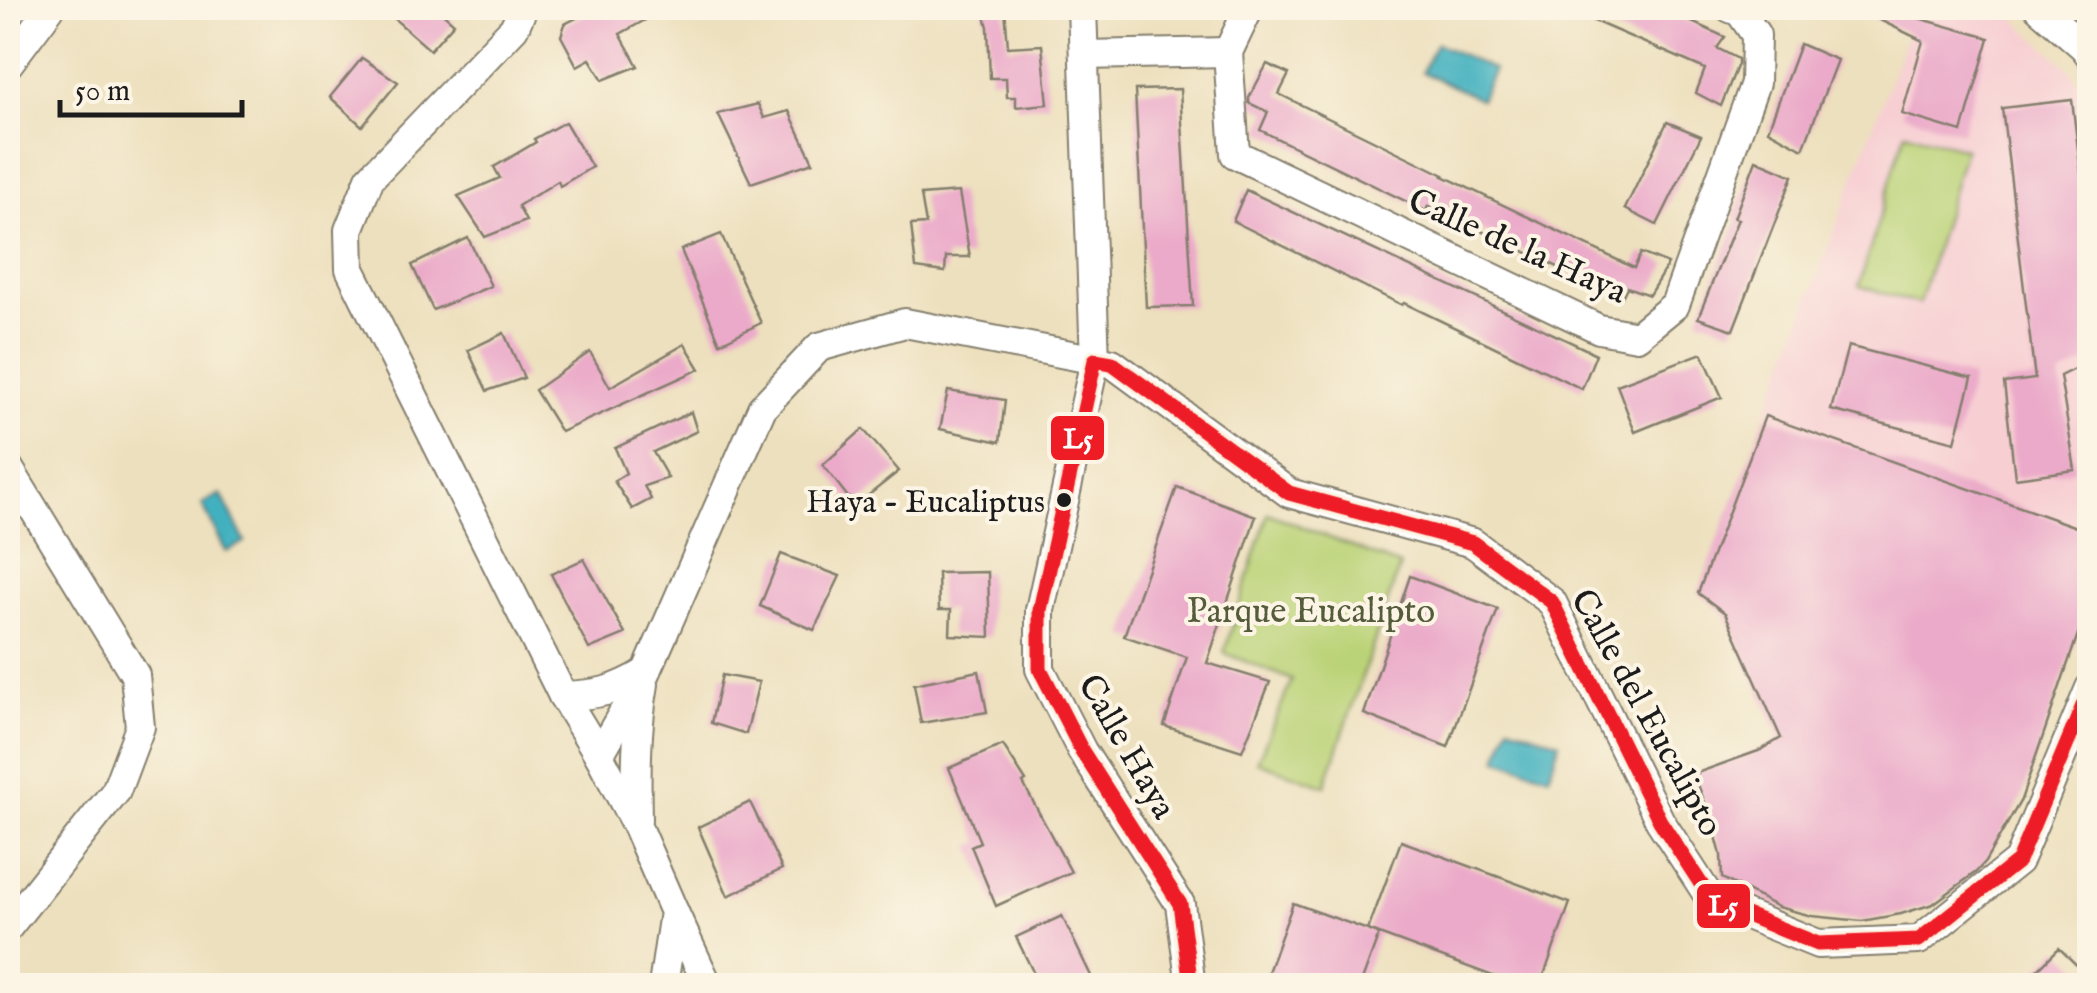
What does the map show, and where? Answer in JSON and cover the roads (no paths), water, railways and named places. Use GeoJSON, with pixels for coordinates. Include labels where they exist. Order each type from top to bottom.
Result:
{"type":"FeatureCollection","features":[{"type":"Feature","properties":{"kind":"street"},"geometry":{"type":"LineString","coordinates":[[8,64],[50,8]]}},
{"type":"Feature","properties":{"kind":"street"},"geometry":{"type":"LineString","coordinates":[[1082,8],[1095,360]]}},
{"type":"Feature","properties":{"kind":"street","name":"Calle de la Haya"},"geometry":{"type":"LineString","coordinates":[[1249,8],[1228,52],[1235,154],[1598,330],[1636,336],[1675,305],[1754,83],[1756,35],[1740,12],[1730,8]]}},
{"type":"Feature","properties":{"kind":"street"},"geometry":{"type":"LineString","coordinates":[[2038,8],[2090,55]]}},
{"type":"Feature","properties":{"kind":"street"},"geometry":{"type":"LineString","coordinates":[[514,14],[370,178],[349,230],[350,269],[563,696],[637,828],[708,986]]}},
{"type":"Feature","properties":{"kind":"street"},"geometry":{"type":"LineString","coordinates":[[1084,55],[1228,52]]}},
{"type":"Feature","properties":{"kind":"street","name":"Calle del Eucalipto"},"geometry":{"type":"LineString","coordinates":[[646,672],[762,408],[820,347],[906,324],[1112,363],[1288,492],[1474,544],[1552,602],[1660,821],[1712,901],[1818,944],[1919,940],[2018,861],[2090,688]]}},
{"type":"Feature","properties":{"kind":"street","name":"Calle Haya"},"geometry":{"type":"LineString","coordinates":[[1095,360],[1040,610],[1040,669],[1082,751],[1180,904],[1191,986]]}},
{"type":"Feature","properties":{"kind":"street"},"geometry":{"type":"LineString","coordinates":[[8,467],[135,675],[140,727],[116,792],[8,927]]}},
{"type":"Feature","properties":{"kind":"street"},"geometry":{"type":"LineString","coordinates":[[563,696],[621,688],[646,672]]}},
{"type":"Feature","properties":{"kind":"street"},"geometry":{"type":"LineString","coordinates":[[598,756],[646,672]]}},
{"type":"Feature","properties":{"kind":"street"},"geometry":{"type":"LineString","coordinates":[[637,828],[636,758],[646,672]]}},
{"type":"Feature","properties":{"kind":"street"},"geometry":{"type":"LineString","coordinates":[[663,986],[674,912]]}},
{"type":"Feature","properties":{"kind":"water"},"geometry":{"type":"Polygon","coordinates":[[[1436,43],[1494,70],[1480,99],[1422,72],[1436,43]]]}},
{"type":"Feature","properties":{"kind":"water"},"geometry":{"type":"Polygon","coordinates":[[[221,494],[245,542],[226,552],[202,504],[221,494]]]}},
{"type":"Feature","properties":{"kind":"water"},"geometry":{"type":"Polygon","coordinates":[[[1509,725],[1560,742],[1549,776],[1498,759],[1509,725]]]}},
{"type":"Feature","properties":{"kind":"place","name":"Haya - Eucaliptus"},"geometry":{"type":"Point","coordinates":[1064,500]}},
{"type":"Feature","properties":{"kind":"park label","name":"Parque Eucalipto"},"geometry":{"type":"Point","coordinates":[1311,610]}}]}
